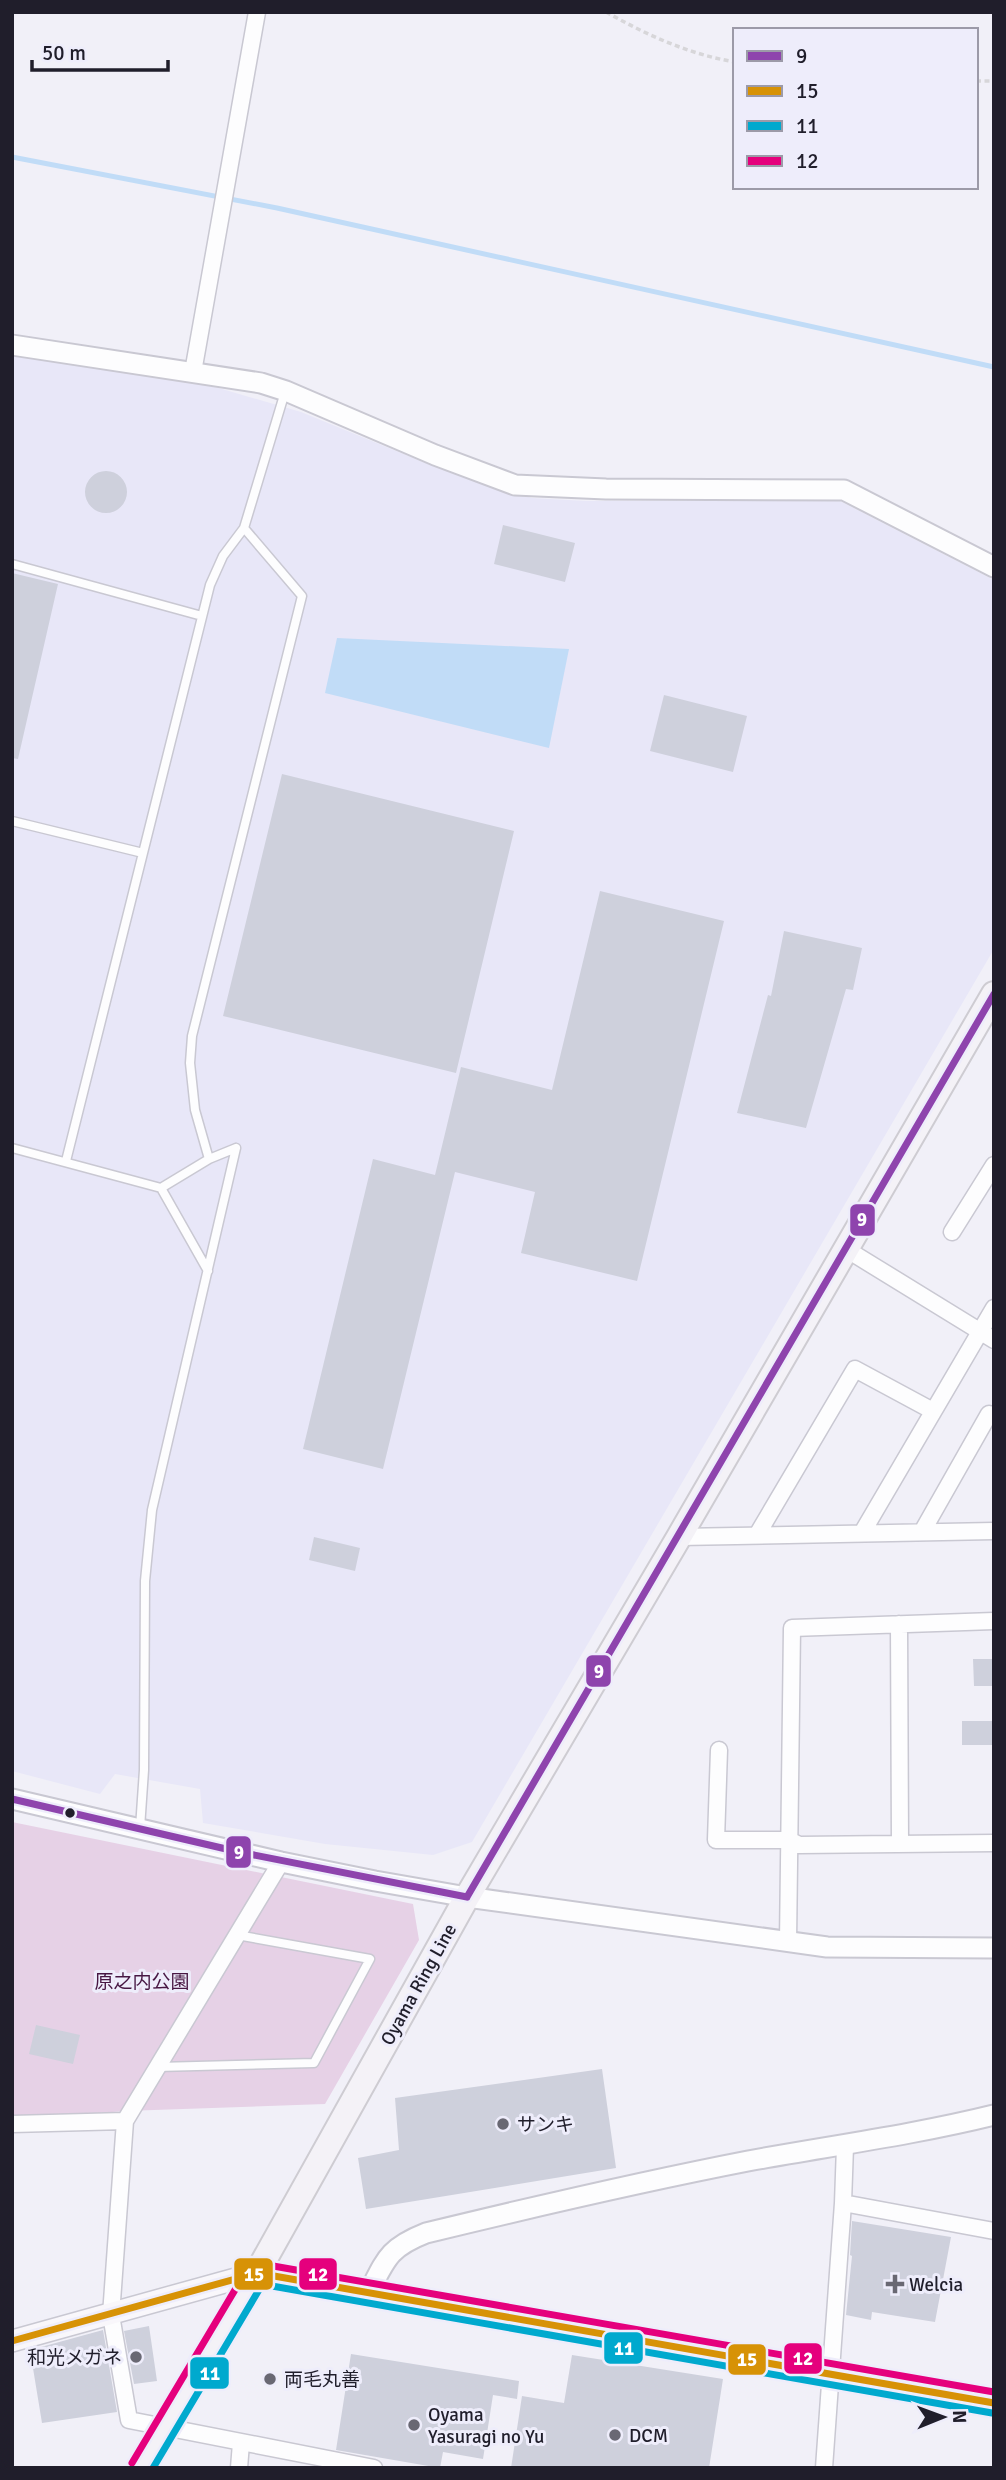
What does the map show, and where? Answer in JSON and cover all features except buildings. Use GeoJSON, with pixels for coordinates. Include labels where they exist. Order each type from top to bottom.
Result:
{"type":"FeatureCollection","features":[{"type":"Feature","properties":{"kind":"main road","name":"Oyama Ring Line"},"geometry":{"type":"LineString","coordinates":[[141,2468],[257,2273],[467,1897],[680,1537],[994,993]]}},
{"type":"Feature","properties":{"kind":"main road"},"geometry":{"type":"LineString","coordinates":[[12,2341],[257,2273],[994,2403]]}},
{"type":"Feature","properties":{"kind":"street"},"geometry":{"type":"LineString","coordinates":[[193,372],[257,12]]}},
{"type":"Feature","properties":{"kind":"street"},"geometry":{"type":"LineString","coordinates":[[12,345],[261,383],[515,485],[606,489],[844,490],[994,567]]}},
{"type":"Feature","properties":{"kind":"street"},"geometry":{"type":"LineString","coordinates":[[952,1232],[994,1165]]}},
{"type":"Feature","properties":{"kind":"street"},"geometry":{"type":"LineString","coordinates":[[846,1249],[987,1337]]}},
{"type":"Feature","properties":{"kind":"street"},"geometry":{"type":"LineString","coordinates":[[862,1533],[933,1411],[987,1337],[994,1308]]}},
{"type":"Feature","properties":{"kind":"street"},"geometry":{"type":"LineString","coordinates":[[757,1535],[855,1369],[933,1411]]}},
{"type":"Feature","properties":{"kind":"street"},"geometry":{"type":"LineString","coordinates":[[922,1532],[989,1414],[994,1416]]}},
{"type":"Feature","properties":{"kind":"street"},"geometry":{"type":"LineString","coordinates":[[680,1537],[993,1530]]}},
{"type":"Feature","properties":{"kind":"street"},"geometry":{"type":"LineString","coordinates":[[788,1942],[792,1628],[994,1621]]}},
{"type":"Feature","properties":{"kind":"street"},"geometry":{"type":"LineString","coordinates":[[899,1624],[900,1844]]}},
{"type":"Feature","properties":{"kind":"street"},"geometry":{"type":"LineString","coordinates":[[719,1750],[716,1840],[789,1840],[799,1845],[994,1843]]}},
{"type":"Feature","properties":{"kind":"street"},"geometry":{"type":"LineString","coordinates":[[12,1799],[281,1861],[467,1897],[827,1947],[994,1948]]}},
{"type":"Feature","properties":{"kind":"street"},"geometry":{"type":"LineString","coordinates":[[281,1861],[125,2121],[111,2315],[129,2420],[367,2467]]}},
{"type":"Feature","properties":{"kind":"street"},"geometry":{"type":"LineString","coordinates":[[368,2294],[389,2254],[404,2242],[426,2234],[617,2187],[845,2146],[994,2115]]}},
{"type":"Feature","properties":{"kind":"street"},"geometry":{"type":"LineString","coordinates":[[12,2124],[125,2121]]}},
{"type":"Feature","properties":{"kind":"street"},"geometry":{"type":"LineString","coordinates":[[824,2468],[845,2146]]}},
{"type":"Feature","properties":{"kind":"street"},"geometry":{"type":"LineString","coordinates":[[843,2203],[994,2231]]}},
{"type":"Feature","properties":{"kind":"street"},"geometry":{"type":"LineString","coordinates":[[239,2468],[241,2443]]}},
{"type":"Feature","properties":{"kind":"lane"},"geometry":{"type":"LineString","coordinates":[[66,1161],[210,585],[244,528],[286,391]]}},
{"type":"Feature","properties":{"kind":"lane"},"geometry":{"type":"LineString","coordinates":[[209,1159],[195,1110],[191,1036],[302,596],[244,528]]}},
{"type":"Feature","properties":{"kind":"lane"},"geometry":{"type":"LineString","coordinates":[[12,564],[202,617]]}},
{"type":"Feature","properties":{"kind":"lane"},"geometry":{"type":"LineString","coordinates":[[12,821],[143,853]]}},
{"type":"Feature","properties":{"kind":"lane"},"geometry":{"type":"LineString","coordinates":[[12,1148],[160,1188],[208,1270]]}},
{"type":"Feature","properties":{"kind":"lane"},"geometry":{"type":"LineString","coordinates":[[140,1830],[144,1770],[145,1581],[152,1510],[236,1148],[209,1159],[160,1188]]}},
{"type":"Feature","properties":{"kind":"lane"},"geometry":{"type":"LineString","coordinates":[[157,2067],[314,2063],[370,1959],[237,1935]]}},
{"type":"Feature","properties":{"kind":"path"},"geometry":{"type":"LineString","coordinates":[[606,12],[677,47],[706,57],[733,62]]}},
{"type":"Feature","properties":{"kind":"shaded area"},"geometry":{"type":"Polygon","coordinates":[[[12,355],[205,384],[301,412],[428,464],[532,498],[586,501],[838,500],[994,580],[994,949],[472,1842],[433,1855],[325,1844],[203,1823],[200,1789],[115,1774],[100,1794],[12,1771],[12,355]]]}},
{"type":"Feature","properties":{"kind":"green space","name":"原之内公園"},"geometry":{"type":"Polygon","coordinates":[[[12,1822],[413,1904],[419,1940],[325,2104],[125,2111],[12,2120],[12,1822]]]}},
{"type":"Feature","properties":{"kind":"water"},"geometry":{"type":"Polygon","coordinates":[[[337,638],[569,649],[549,748],[325,693],[337,638]]]}},
{"type":"Feature","properties":{"kind":"waterway"},"geometry":{"type":"LineString","coordinates":[[12,157],[277,208],[994,367]]}},
{"type":"Feature","properties":{"kind":"transit line","name":"9"},"geometry":{"type":"LineString","coordinates":[[467,1897],[994,994]]}},
{"type":"Feature","properties":{"kind":"transit line","name":"9"},"geometry":{"type":"LineString","coordinates":[[12,1799],[239,1852],[467,1897]]}},
{"type":"Feature","properties":{"kind":"transit line","name":"12"},"geometry":{"type":"LineString","coordinates":[[132,2463],[248,2268],[256,2263],[994,2392]]}},
{"type":"Feature","properties":{"kind":"transit line","name":"15"},"geometry":{"type":"LineString","coordinates":[[12,2341],[257,2273],[994,2403]]}},
{"type":"Feature","properties":{"kind":"transit line","name":"11"},"geometry":{"type":"LineString","coordinates":[[153,2468],[266,2278]]}},
{"type":"Feature","properties":{"kind":"transit line","name":"11"},"geometry":{"type":"LineString","coordinates":[[255,2283],[992,2413]]}},
{"type":"Feature","properties":{"kind":"place","name":"サンキ"},"geometry":{"type":"Point","coordinates":[503,2124]}},
{"type":"Feature","properties":{"kind":"place","name":"Welcia"},"geometry":{"type":"Point","coordinates":[895,2284]}},
{"type":"Feature","properties":{"kind":"place","name":"和光メガネ"},"geometry":{"type":"Point","coordinates":[136,2357]}},
{"type":"Feature","properties":{"kind":"place","name":"両毛丸善"},"geometry":{"type":"Point","coordinates":[270,2379]}},
{"type":"Feature","properties":{"kind":"place","name":"Oyama Yasuragi no Yu"},"geometry":{"type":"Point","coordinates":[414,2425]}},
{"type":"Feature","properties":{"kind":"place","name":"DCM"},"geometry":{"type":"Point","coordinates":[615,2435]}}]}
